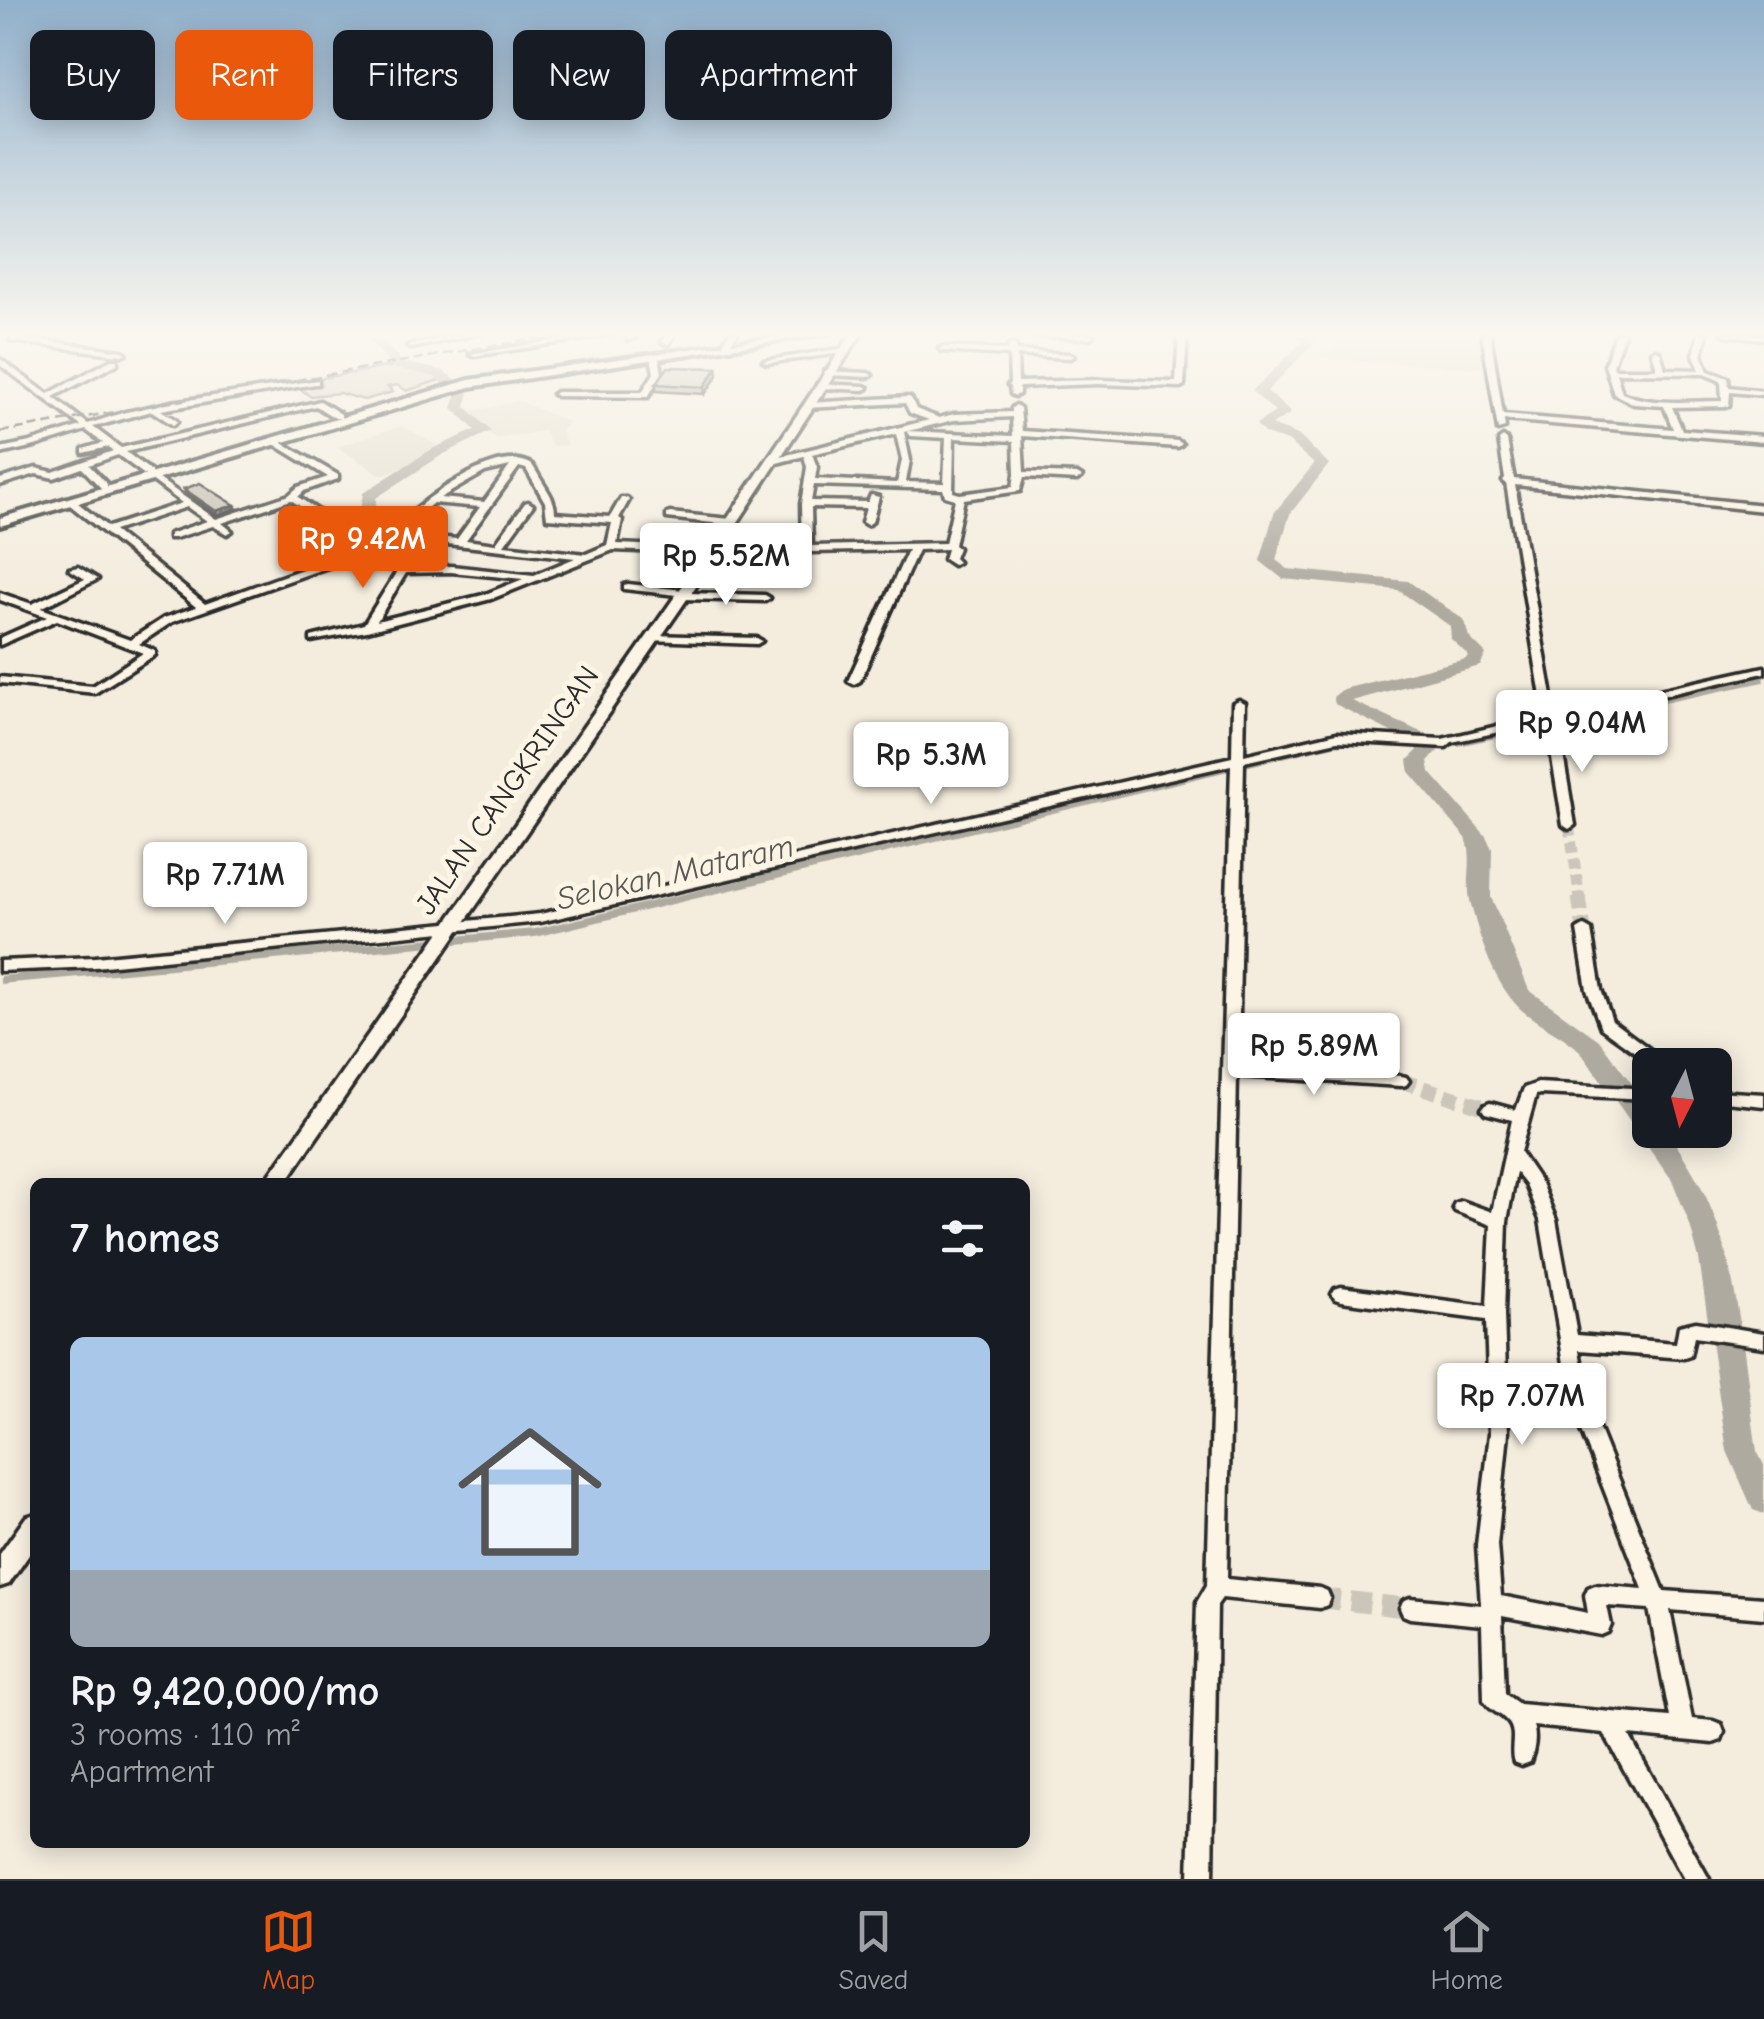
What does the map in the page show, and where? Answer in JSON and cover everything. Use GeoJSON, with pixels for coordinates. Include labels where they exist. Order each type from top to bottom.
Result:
{"type":"FeatureCollection","features":[{"type":"Feature","properties":{"kind":"highway"},"geometry":{"type":"LineString","coordinates":[[0,519],[323,421]]}},
{"type":"Feature","properties":{"kind":"highway"},"geometry":{"type":"LineString","coordinates":[[75,498],[104,486],[338,421]]}},
{"type":"Feature","properties":{"kind":"main road","name":"JALAN CANGKRINGAN"},"geometry":{"type":"LineString","coordinates":[[277,1178],[685,592],[799,421]]}},
{"type":"Feature","properties":{"kind":"main road"},"geometry":{"type":"LineString","coordinates":[[0,1574],[30,1531]]}},
{"type":"Feature","properties":{"kind":"street"},"geometry":{"type":"LineString","coordinates":[[80,421],[228,531]]}},
{"type":"Feature","properties":{"kind":"street"},"geometry":{"type":"LineString","coordinates":[[0,482],[27,460],[86,425],[104,421]]}},
{"type":"Feature","properties":{"kind":"street"},"geometry":{"type":"LineString","coordinates":[[85,466],[84,463],[120,451],[245,421]]}},
{"type":"Feature","properties":{"kind":"street"},"geometry":{"type":"LineString","coordinates":[[773,460],[936,421]]}},
{"type":"Feature","properties":{"kind":"street"},"geometry":{"type":"LineString","coordinates":[[950,437],[948,494],[960,497],[1018,489],[1017,421]]}},
{"type":"Feature","properties":{"kind":"street"},"geometry":{"type":"LineString","coordinates":[[1500,421],[1569,825]]}},
{"type":"Feature","properties":{"kind":"street"},"geometry":{"type":"LineString","coordinates":[[1674,421],[1678,430]]}},
{"type":"Feature","properties":{"kind":"street"},"geometry":{"type":"LineString","coordinates":[[1501,428],[1678,430],[1764,439]]}},
{"type":"Feature","properties":{"kind":"street"},"geometry":{"type":"LineString","coordinates":[[900,432],[1178,444]]}},
{"type":"Feature","properties":{"kind":"street"},"geometry":{"type":"LineString","coordinates":[[900,432],[906,460],[902,485]]}},
{"type":"Feature","properties":{"kind":"street"},"geometry":{"type":"LineString","coordinates":[[1018,438],[1099,445]]}},
{"type":"Feature","properties":{"kind":"street"},"geometry":{"type":"LineString","coordinates":[[172,536],[292,497],[301,488],[334,477],[273,441]]}},
{"type":"Feature","properties":{"kind":"street"},"geometry":{"type":"LineString","coordinates":[[86,452],[110,444]]}},
{"type":"Feature","properties":{"kind":"street"},"geometry":{"type":"LineString","coordinates":[[0,451],[54,475],[85,466]]}},
{"type":"Feature","properties":{"kind":"street"},"geometry":{"type":"LineString","coordinates":[[807,452],[812,468],[806,504],[807,550]]}},
{"type":"Feature","properties":{"kind":"street"},"geometry":{"type":"LineString","coordinates":[[410,537],[407,520],[432,500],[500,462],[518,462],[529,467],[549,500],[550,516],[614,519]]}},
{"type":"Feature","properties":{"kind":"street"},"geometry":{"type":"LineString","coordinates":[[451,569],[487,505],[518,462]]}},
{"type":"Feature","properties":{"kind":"street"},"geometry":{"type":"LineString","coordinates":[[85,466],[104,486]]}},
{"type":"Feature","properties":{"kind":"street"},"geometry":{"type":"LineString","coordinates":[[1020,474],[1076,477]]}},
{"type":"Feature","properties":{"kind":"street"},"geometry":{"type":"LineString","coordinates":[[1508,481],[1764,508]]}},
{"type":"Feature","properties":{"kind":"street"},"geometry":{"type":"LineString","coordinates":[[809,482],[877,487],[948,486]]}},
{"type":"Feature","properties":{"kind":"street"},"geometry":{"type":"LineString","coordinates":[[867,522],[877,487]]}},
{"type":"Feature","properties":{"kind":"street"},"geometry":{"type":"LineString","coordinates":[[986,494],[1019,498]]}},
{"type":"Feature","properties":{"kind":"street"},"geometry":{"type":"LineString","coordinates":[[132,644],[168,620],[360,550],[358,543],[327,517],[292,497]]}},
{"type":"Feature","properties":{"kind":"street"},"geometry":{"type":"LineString","coordinates":[[949,546],[960,497]]}},
{"type":"Feature","properties":{"kind":"street"},"geometry":{"type":"LineString","coordinates":[[75,498],[204,608]]}},
{"type":"Feature","properties":{"kind":"street"},"geometry":{"type":"LineString","coordinates":[[432,500],[487,505]]}},
{"type":"Feature","properties":{"kind":"street"},"geometry":{"type":"LineString","coordinates":[[614,519],[624,500]]}},
{"type":"Feature","properties":{"kind":"street"},"geometry":{"type":"LineString","coordinates":[[108,530],[188,504]]}},
{"type":"Feature","properties":{"kind":"street"},"geometry":{"type":"LineString","coordinates":[[806,504],[872,505]]}},
{"type":"Feature","properties":{"kind":"street"},"geometry":{"type":"LineString","coordinates":[[498,546],[528,505]]}},
{"type":"Feature","properties":{"kind":"street"},"geometry":{"type":"LineString","coordinates":[[670,516],[730,522]]}},
{"type":"Feature","properties":{"kind":"street"},"geometry":{"type":"LineString","coordinates":[[612,547],[610,541],[617,521],[614,519]]}},
{"type":"Feature","properties":{"kind":"street"},"geometry":{"type":"LineString","coordinates":[[358,543],[410,537],[590,557]]}},
{"type":"Feature","properties":{"kind":"street"},"geometry":{"type":"LineString","coordinates":[[854,681],[915,546]]}},
{"type":"Feature","properties":{"kind":"street"},"geometry":{"type":"LineString","coordinates":[[315,639],[487,597],[612,547],[807,550],[949,546],[953,548],[949,559],[953,562]]}},
{"type":"Feature","properties":{"kind":"street"},"geometry":{"type":"LineString","coordinates":[[508,574],[529,549]]}},
{"type":"Feature","properties":{"kind":"street"},"geometry":{"type":"LineString","coordinates":[[294,554],[316,568]]}},
{"type":"Feature","properties":{"kind":"street"},"geometry":{"type":"LineString","coordinates":[[32,608],[93,579],[74,568]]}},
{"type":"Feature","properties":{"kind":"street"},"geometry":{"type":"LineString","coordinates":[[366,628],[403,570],[451,569],[536,578]]}},
{"type":"Feature","properties":{"kind":"street"},"geometry":{"type":"LineString","coordinates":[[628,587],[765,593]]}},
{"type":"Feature","properties":{"kind":"street"},"geometry":{"type":"LineString","coordinates":[[0,596],[151,650],[151,654],[95,690],[0,680]]}},
{"type":"Feature","properties":{"kind":"street"},"geometry":{"type":"LineString","coordinates":[[0,642],[53,618]]}},
{"type":"Feature","properties":{"kind":"street"},"geometry":{"type":"LineString","coordinates":[[336,636],[340,620]]}},
{"type":"Feature","properties":{"kind":"street"},"geometry":{"type":"LineString","coordinates":[[652,638],[757,641]]}},
{"type":"Feature","properties":{"kind":"street"},"geometry":{"type":"LineString","coordinates":[[0,966],[445,937],[1237,766],[1337,737],[1446,743],[1551,722],[1764,670]]}},
{"type":"Feature","properties":{"kind":"street"},"geometry":{"type":"LineString","coordinates":[[1202,1879],[1207,1602],[1216,1588],[1239,703]]}},
{"type":"Feature","properties":{"kind":"street"},"geometry":{"type":"LineString","coordinates":[[1584,930],[1594,990],[1606,1024],[1639,1048]]}},
{"type":"Feature","properties":{"kind":"street"},"geometry":{"type":"LineString","coordinates":[[1230,1070],[1401,1081]]}},
{"type":"Feature","properties":{"kind":"street"},"geometry":{"type":"LineString","coordinates":[[1632,1094],[1538,1088],[1529,1092],[1512,1153],[1500,1221],[1494,1314],[1499,1433],[1487,1545],[1494,1700],[1516,1714],[1714,1732]]}},
{"type":"Feature","properties":{"kind":"street"},"geometry":{"type":"LineString","coordinates":[[1732,1097],[1764,1100]]}},
{"type":"Feature","properties":{"kind":"street"},"geometry":{"type":"LineString","coordinates":[[1490,1109],[1521,1117]]}},
{"type":"Feature","properties":{"kind":"street"},"geometry":{"type":"LineString","coordinates":[[1512,1153],[1534,1183],[1548,1220],[1580,1405],[1656,1599],[1683,1728]]}},
{"type":"Feature","properties":{"kind":"street"},"geometry":{"type":"LineString","coordinates":[[1461,1207],[1500,1221]]}},
{"type":"Feature","properties":{"kind":"street"},"geometry":{"type":"LineString","coordinates":[[1341,1294],[1494,1314]]}},
{"type":"Feature","properties":{"kind":"street"},"geometry":{"type":"LineString","coordinates":[[1570,1342],[1684,1350],[1686,1331],[1696,1329],[1764,1340]]}},
{"type":"Feature","properties":{"kind":"street"},"geometry":{"type":"LineString","coordinates":[[1216,1588],[1320,1598]]}},
{"type":"Feature","properties":{"kind":"street"},"geometry":{"type":"LineString","coordinates":[[1410,1608],[1491,1610],[1601,1625],[1596,1594],[1764,1608]]}},
{"type":"Feature","properties":{"kind":"street"},"geometry":{"type":"LineString","coordinates":[[1516,1714],[1524,1731],[1522,1754]]}},
{"type":"Feature","properties":{"kind":"street"},"geometry":{"type":"LineString","coordinates":[[1611,1724],[1697,1879]]}},
{"type":"Feature","properties":{"kind":"shaded area"},"geometry":{"type":"Polygon","coordinates":[[[475,421],[568,422],[561,431],[567,445],[552,446],[544,431],[496,439],[475,421]]]}},
{"type":"Feature","properties":{"kind":"shaded area"},"geometry":{"type":"Polygon","coordinates":[[[401,426],[442,448],[419,462],[381,475],[337,447],[401,426]]]}},
{"type":"Feature","properties":{"kind":"building"},"geometry":{"type":"Polygon","coordinates":[[[200,483],[235,505],[216,511],[184,489],[200,483]]]}},
{"type":"Feature","properties":{"kind":"waterway"},"geometry":{"type":"LineString","coordinates":[[396,539],[394,529],[368,510],[368,496],[437,452],[484,431],[473,421]]}},
{"type":"Feature","properties":{"kind":"waterway"},"geometry":{"type":"LineString","coordinates":[[1269,421],[1263,424],[1270,431],[1293,438],[1322,464],[1282,513],[1268,561],[1283,574],[1402,585],[1458,624],[1460,639],[1477,654],[1474,662],[1350,693],[1342,697],[1344,704],[1423,740],[1428,751],[1418,760],[1420,773],[1476,836],[1481,849],[1480,897],[1519,994],[1590,1046],[1632,1103]]}},
{"type":"Feature","properties":{"kind":"waterway","name":"Selokan Mataram"},"geometry":{"type":"LineString","coordinates":[[1433,743],[1458,743],[1764,679]]}},
{"type":"Feature","properties":{"kind":"waterway","name":"Selokan Mataram"},"geometry":{"type":"LineString","coordinates":[[0,980],[535,933],[1333,743],[1358,741]]}},
{"type":"Feature","properties":{"kind":"waterway"},"geometry":{"type":"LineString","coordinates":[[1664,1148],[1684,1177],[1704,1225],[1713,1259],[1742,1451],[1764,1500]]}},
{"type":"Feature","properties":{"kind":"tunnel"},"geometry":{"type":"LineString","coordinates":[[1569,825],[1580,899]]}},
{"type":"Feature","properties":{"kind":"tunnel"},"geometry":{"type":"LineString","coordinates":[[1579,897],[1584,930]]}},
{"type":"Feature","properties":{"kind":"tunnel"},"geometry":{"type":"LineString","coordinates":[[1401,1081],[1490,1109]]}},
{"type":"Feature","properties":{"kind":"tunnel"},"geometry":{"type":"LineString","coordinates":[[1320,1598],[1410,1608]]}},
{"type":"Feature","properties":{"kind":"railway"},"geometry":{"type":"LineString","coordinates":[[0,432],[65,421]]}}]}
